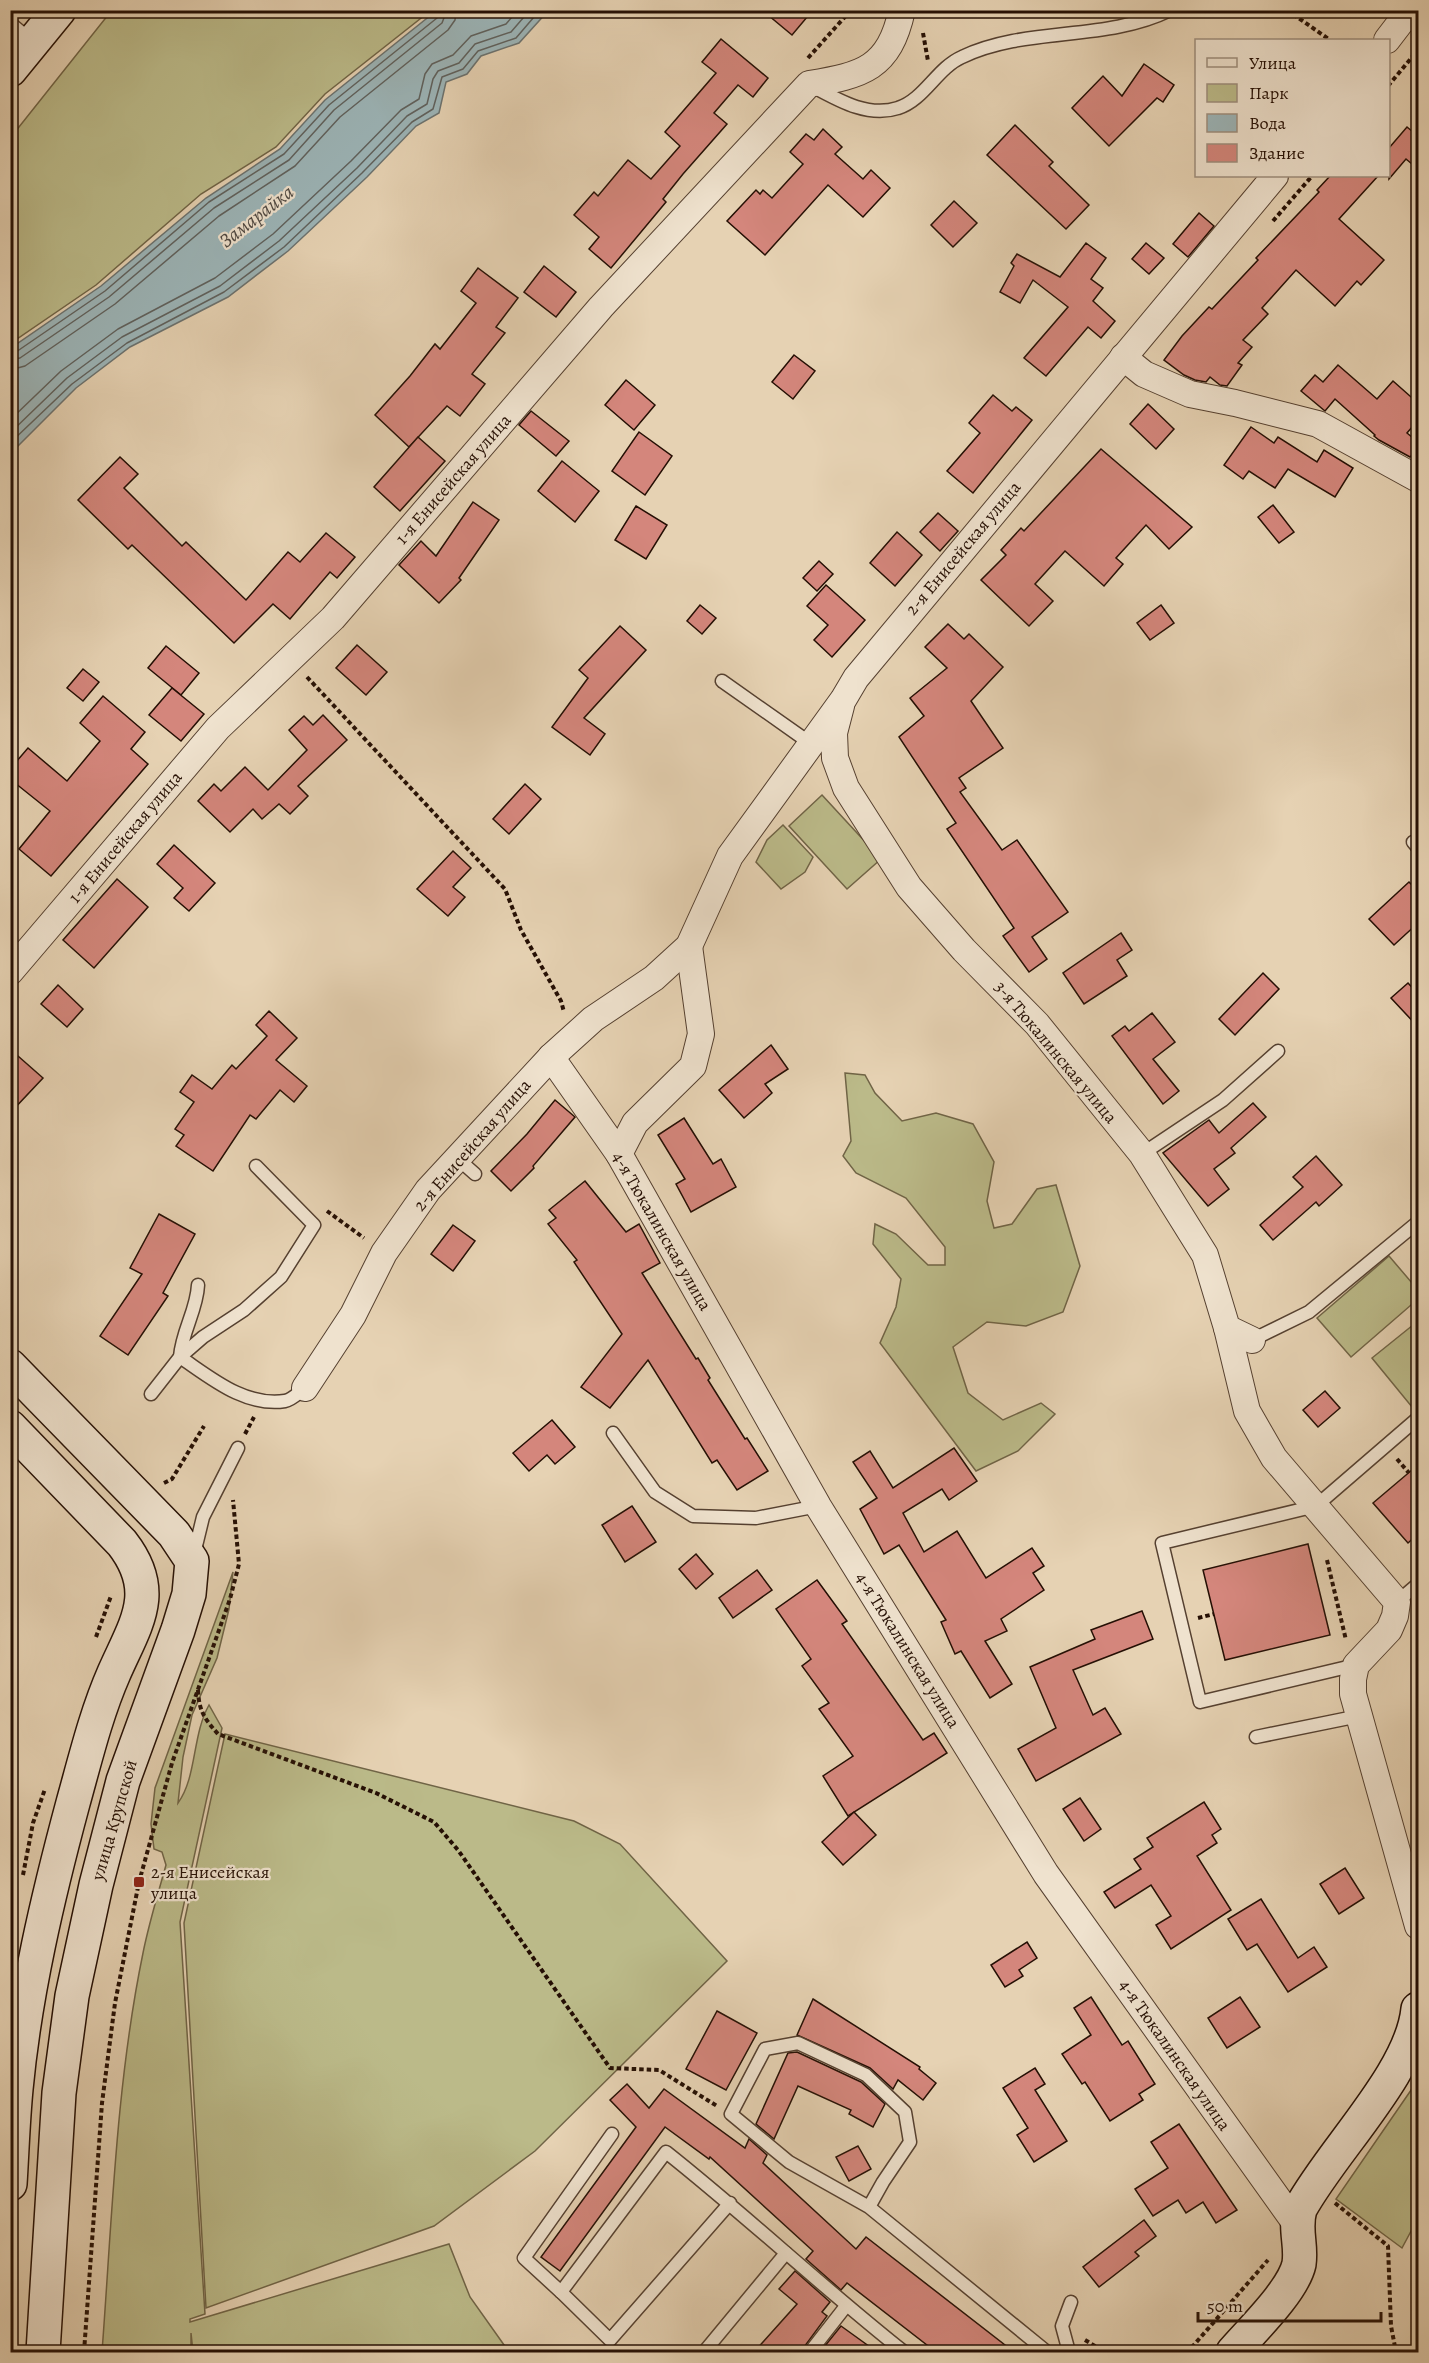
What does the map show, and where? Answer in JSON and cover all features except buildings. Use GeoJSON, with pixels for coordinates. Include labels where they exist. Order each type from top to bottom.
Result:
{"type":"FeatureCollection","features":[{"type":"Feature","properties":{"kind":"main road"},"geometry":{"type":"LineString","coordinates":[[10,70],[22,33],[59,10]]}},
{"type":"Feature","properties":{"kind":"main road"},"geometry":{"type":"LineString","coordinates":[[10,1365],[174,1534],[192,1561]]}},
{"type":"Feature","properties":{"kind":"main road"},"geometry":{"type":"LineString","coordinates":[[10,1427],[122,1543],[134,1558],[141,1575],[143,1593],[137,1621],[111,1680],[84,1764],[56,1866],[31,1989],[16,2088],[10,2184]]}},
{"type":"Feature","properties":{"kind":"main road","name":"улица Крупской"},"geometry":{"type":"LineString","coordinates":[[44,2352],[59,2093],[72,1996],[96,1885],[123,1781],[178,1630],[189,1594],[192,1561]]}},
{"type":"Feature","properties":{"kind":"main road"},"geometry":{"type":"LineString","coordinates":[[1233,2352],[1288,2289],[1299,2265],[1296,2224],[1300,2209],[1307,2195],[1398,2064],[1417,2024],[1419,2008]]}},
{"type":"Feature","properties":{"kind":"street"},"geometry":{"type":"LineString","coordinates":[[809,84],[844,78],[870,67],[888,52],[898,29],[902,10]]}},
{"type":"Feature","properties":{"kind":"street"},"geometry":{"type":"LineString","coordinates":[[1388,39],[1410,10]]}},
{"type":"Feature","properties":{"kind":"street","name":"1-я Енисейская улица"},"geometry":{"type":"LineString","coordinates":[[10,972],[218,728],[333,618],[601,307],[809,84]]}},
{"type":"Feature","properties":{"kind":"street","name":"2-я Енисейская улица"},"geometry":{"type":"LineString","coordinates":[[305,1388],[353,1315],[384,1253],[428,1190],[466,1166],[551,1057],[571,1038],[593,1019],[654,978],[690,946],[730,856],[843,700],[856,678],[1274,177]]}},
{"type":"Feature","properties":{"kind":"street"},"geometry":{"type":"LineString","coordinates":[[1123,357],[1144,374],[1190,394],[1318,424],[1419,479]]}},
{"type":"Feature","properties":{"kind":"street","name":"3-я Тюкалинская улица"},"geometry":{"type":"LineString","coordinates":[[843,700],[834,733],[835,758],[846,788],[909,886],[964,950],[1037,1024],[1142,1154],[1205,1255],[1227,1328],[1247,1411],[1274,1458],[1397,1602]]}},
{"type":"Feature","properties":{"kind":"street"},"geometry":{"type":"LineString","coordinates":[[619,1154],[635,1123],[693,1066],[701,1034],[690,946]]}},
{"type":"Feature","properties":{"kind":"street","name":"4-я Тюкалинская улица"},"geometry":{"type":"LineString","coordinates":[[551,1057],[619,1154],[818,1506],[1046,1874],[1296,2224]]}},
{"type":"Feature","properties":{"kind":"street"},"geometry":{"type":"LineString","coordinates":[[1227,1328],[1252,1340]]}},
{"type":"Feature","properties":{"kind":"street"},"geometry":{"type":"LineString","coordinates":[[1397,1602],[1395,1616],[1389,1630],[1351,1653],[1353,1687],[1359,1716],[1419,1926]]}},
{"type":"Feature","properties":{"kind":"lane"},"geometry":{"type":"LineString","coordinates":[[809,84],[865,111],[898,108],[915,98],[960,58],[1002,43],[1116,28],[1153,19],[1170,10]]}},
{"type":"Feature","properties":{"kind":"lane"},"geometry":{"type":"LineString","coordinates":[[722,681],[810,743]]}},
{"type":"Feature","properties":{"kind":"lane"},"geometry":{"type":"LineString","coordinates":[[1142,1154],[1223,1100],[1278,1051]]}},
{"type":"Feature","properties":{"kind":"lane"},"geometry":{"type":"LineString","coordinates":[[151,1394],[180,1357],[203,1336],[244,1310],[281,1277],[314,1225],[256,1166]]}},
{"type":"Feature","properties":{"kind":"lane"},"geometry":{"type":"LineString","coordinates":[[1252,1340],[1309,1312],[1419,1222]]}},
{"type":"Feature","properties":{"kind":"lane"},"geometry":{"type":"LineString","coordinates":[[180,1357],[182,1339],[197,1300],[198,1285]]}},
{"type":"Feature","properties":{"kind":"lane"},"geometry":{"type":"LineString","coordinates":[[180,1357],[222,1387],[262,1400],[287,1401],[305,1388]]}},
{"type":"Feature","properties":{"kind":"lane"},"geometry":{"type":"LineString","coordinates":[[1351,1653],[1200,1702],[1161,1543],[1316,1506],[1419,1418]]}},
{"type":"Feature","properties":{"kind":"lane"},"geometry":{"type":"LineString","coordinates":[[613,1433],[655,1492],[693,1516],[756,1518],[818,1506]]}},
{"type":"Feature","properties":{"kind":"lane"},"geometry":{"type":"LineString","coordinates":[[192,1561],[202,1517],[238,1448]]}},
{"type":"Feature","properties":{"kind":"lane"},"geometry":{"type":"LineString","coordinates":[[1397,1602],[1419,1584]]}},
{"type":"Feature","properties":{"kind":"lane"},"geometry":{"type":"LineString","coordinates":[[1256,1737],[1359,1716]]}},
{"type":"Feature","properties":{"kind":"lane"},"geometry":{"type":"LineString","coordinates":[[869,2207],[910,2142],[905,2112],[866,2075],[798,2043],[765,2049],[731,2114],[789,2162],[869,2207],[1047,2352]]}},
{"type":"Feature","properties":{"kind":"lane"},"geometry":{"type":"LineString","coordinates":[[612,2134],[524,2258],[610,2340],[730,2203]]}},
{"type":"Feature","properties":{"kind":"lane"},"geometry":{"type":"LineString","coordinates":[[561,2292],[666,2152],[730,2203],[846,2306],[904,2352]]}},
{"type":"Feature","properties":{"kind":"lane"},"geometry":{"type":"LineString","coordinates":[[704,2352],[786,2253]]}},
{"type":"Feature","properties":{"kind":"lane"},"geometry":{"type":"LineString","coordinates":[[1069,2352],[1062,2326],[1071,2302]]}},
{"type":"Feature","properties":{"kind":"lane"},"geometry":{"type":"LineString","coordinates":[[810,2352],[846,2306]]}},
{"type":"Feature","properties":{"kind":"path"},"geometry":{"type":"LineString","coordinates":[[1287,10],[1329,39]]}},
{"type":"Feature","properties":{"kind":"path"},"geometry":{"type":"LineString","coordinates":[[922,32],[927,52],[928,85]]}},
{"type":"Feature","properties":{"kind":"path"},"geometry":{"type":"LineString","coordinates":[[1390,85],[1419,50]]}},
{"type":"Feature","properties":{"kind":"path"},"geometry":{"type":"LineString","coordinates":[[290,659],[505,889],[520,930],[561,1001],[571,1038]]}},
{"type":"Feature","properties":{"kind":"path"},"geometry":{"type":"LineString","coordinates":[[314,1225],[327,1211],[384,1253]]}},
{"type":"Feature","properties":{"kind":"path"},"geometry":{"type":"LineString","coordinates":[[238,1448],[262,1400]]}},
{"type":"Feature","properties":{"kind":"path"},"geometry":{"type":"LineString","coordinates":[[1400,1463],[1409,1473]]}},
{"type":"Feature","properties":{"kind":"path"},"geometry":{"type":"LineString","coordinates":[[84,2352],[102,2103],[115,2003],[139,1882],[172,1763],[230,1599],[239,1564],[230,1464]]}},
{"type":"Feature","properties":{"kind":"path"},"geometry":{"type":"LineString","coordinates":[[1325,1552],[1351,1653]]}},
{"type":"Feature","properties":{"kind":"path"},"geometry":{"type":"LineString","coordinates":[[95,1642],[115,1588]]}},
{"type":"Feature","properties":{"kind":"path"},"geometry":{"type":"LineString","coordinates":[[1203,1617],[1214,1614]]}},
{"type":"Feature","properties":{"kind":"path"},"geometry":{"type":"LineString","coordinates":[[198,1687],[199,1706],[205,1719],[218,1734],[376,1793],[434,1822],[458,1850],[610,2068],[659,2070],[731,2114]]}},
{"type":"Feature","properties":{"kind":"path"},"geometry":{"type":"LineString","coordinates":[[22,1877],[33,1823],[47,1781]]}},
{"type":"Feature","properties":{"kind":"path"},"geometry":{"type":"LineString","coordinates":[[1331,2200],[1388,2246],[1391,2326],[1396,2352]]}},
{"type":"Feature","properties":{"kind":"path"},"geometry":{"type":"LineString","coordinates":[[1177,2352],[1193,2346],[1281,2246],[1296,2224]]}},
{"type":"Feature","properties":{"kind":"green space"},"geometry":{"type":"Polygon","coordinates":[[[112,10],[430,11],[325,94],[276,147],[201,194],[96,285],[11,343],[11,137],[112,10]]]}},
{"type":"Feature","properties":{"kind":"green space"},"geometry":{"type":"Polygon","coordinates":[[[822,795],[881,859],[847,889],[789,826],[822,795]]]}},
{"type":"Feature","properties":{"kind":"green space"},"geometry":{"type":"Polygon","coordinates":[[[783,825],[813,857],[805,872],[781,889],[756,862],[767,840],[783,825]]]}},
{"type":"Feature","properties":{"kind":"green space"},"geometry":{"type":"Polygon","coordinates":[[[845,1073],[865,1075],[875,1093],[902,1121],[936,1113],[973,1124],[994,1162],[987,1201],[994,1228],[1012,1224],[1037,1189],[1056,1185],[1080,1266],[1063,1312],[1026,1326],[987,1322],[953,1347],[968,1393],[1003,1420],[1041,1403],[1055,1414],[1018,1451],[976,1471],[880,1343],[896,1307],[901,1279],[873,1244],[875,1224],[896,1234],[928,1265],[945,1265],[945,1247],[906,1198],[856,1173],[843,1156],[851,1141],[845,1073]]]}},
{"type":"Feature","properties":{"kind":"green space"},"geometry":{"type":"Polygon","coordinates":[[[1389,1256],[1418,1290],[1418,1299],[1351,1357],[1317,1318],[1389,1256]]]}},
{"type":"Feature","properties":{"kind":"green space"},"geometry":{"type":"Polygon","coordinates":[[[1418,1321],[1418,1402],[1412,1407],[1372,1358],[1418,1321]]]}},
{"type":"Feature","properties":{"kind":"green space"},"geometry":{"type":"Polygon","coordinates":[[[233,1572],[229,1609],[217,1658],[192,1715],[183,1757],[178,1803],[188,1781],[200,1729],[209,1705],[222,1728],[180,1922],[205,2314],[190,2319],[190,2322],[449,2244],[470,2297],[509,2352],[193,2352],[191,2333],[191,2352],[102,2352],[116,2152],[127,2052],[143,1953],[166,1865],[162,1852],[154,1849],[151,1824],[155,1788],[233,1572]]]}},
{"type":"Feature","properties":{"kind":"green space"},"geometry":{"type":"Polygon","coordinates":[[[225,1734],[574,1821],[620,1844],[727,1961],[535,2151],[434,2226],[206,2308],[184,1923],[225,1734]]]}},
{"type":"Feature","properties":{"kind":"green space"},"geometry":{"type":"Polygon","coordinates":[[[1418,2080],[1418,2218],[1402,2248],[1336,2199],[1418,2080]]]}},
{"type":"Feature","properties":{"kind":"water","name":"Замарайка"},"geometry":{"type":"Polygon","coordinates":[[[436,11],[548,11],[519,43],[481,56],[467,74],[446,82],[439,113],[416,126],[367,177],[288,251],[228,297],[130,347],[76,388],[11,453],[11,348],[101,286],[206,198],[280,149],[325,100],[436,11]]]}},
{"type":"Feature","properties":{"kind":"place","name":"2-я Енисейская улица"},"geometry":{"type":"Point","coordinates":[139,1882]}}]}
